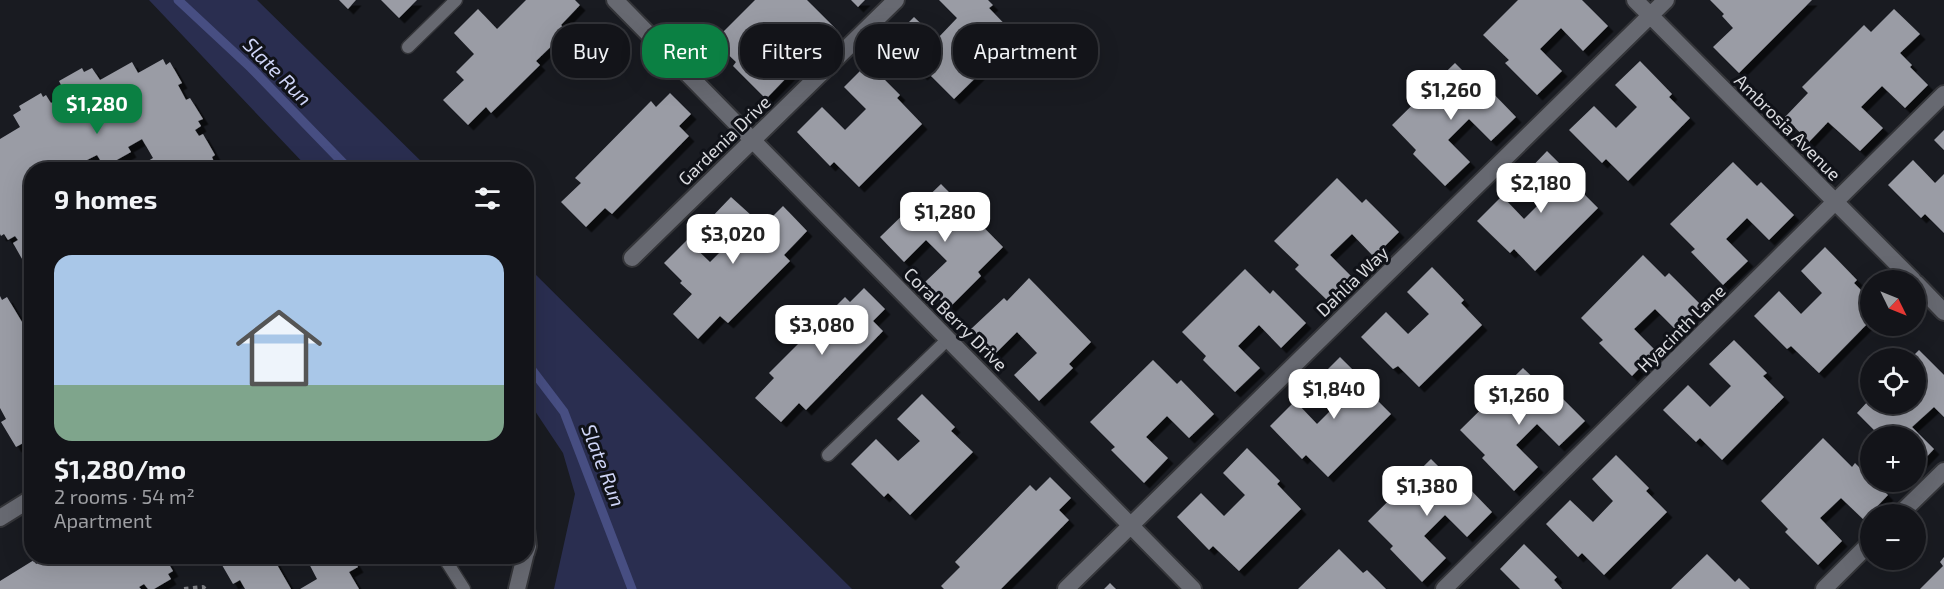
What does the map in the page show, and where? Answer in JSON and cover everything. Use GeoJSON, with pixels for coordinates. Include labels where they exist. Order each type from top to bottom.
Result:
{"type":"FeatureCollection","features":[{"type":"Feature","properties":{"kind":"street","name":"Coral Berry Drive"},"geometry":{"type":"LineString","coordinates":[[615,0],[1193,589]]}},
{"type":"Feature","properties":{"kind":"street","name":"Gardenia Drive"},"geometry":{"type":"LineString","coordinates":[[632,258],[896,0]]}},
{"type":"Feature","properties":{"kind":"street","name":"Ambrosia Avenue"},"geometry":{"type":"LineString","coordinates":[[1635,0],[1902,270]]}},
{"type":"Feature","properties":{"kind":"street","name":"Dahlia Way"},"geometry":{"type":"LineString","coordinates":[[1066,589],[1665,0]]}},
{"type":"Feature","properties":{"kind":"street","name":"Hyacinth Lane"},"geometry":{"type":"LineString","coordinates":[[1444,589],[1944,94]]}},
{"type":"Feature","properties":{"kind":"street","name":"Ambrosia Avenue"},"geometry":{"type":"LineString","coordinates":[[1926,294],[1944,312]]}},
{"type":"Feature","properties":{"kind":"street"},"geometry":{"type":"LineString","coordinates":[[1910,504],[1944,471]]}},
{"type":"Feature","properties":{"kind":"street"},"geometry":{"type":"LineString","coordinates":[[0,518],[24,503]]}},
{"type":"Feature","properties":{"kind":"street"},"geometry":{"type":"LineString","coordinates":[[1824,589],[1860,553]]}},
{"type":"Feature","properties":{"kind":"street"},"geometry":{"type":"LineString","coordinates":[[517,589],[524,564]]}},
{"type":"Feature","properties":{"kind":"lane"},"geometry":{"type":"LineString","coordinates":[[408,47],[456,0]]}},
{"type":"Feature","properties":{"kind":"lane"},"geometry":{"type":"LineString","coordinates":[[828,455],[948,339]]}},
{"type":"Feature","properties":{"kind":"lane"},"geometry":{"type":"LineString","coordinates":[[447,564],[464,589]]}},
{"type":"Feature","properties":{"kind":"path"},"geometry":{"type":"LineString","coordinates":[[184,589],[202,587],[205,589]]}},
{"type":"Feature","properties":{"kind":"shaded area"},"geometry":{"type":"Polygon","coordinates":[[[149,0],[257,0],[422,162],[302,162],[149,0]]]}},
{"type":"Feature","properties":{"kind":"shaded area"},"geometry":{"type":"Polygon","coordinates":[[[534,273],[852,589],[554,589],[575,494],[563,453],[534,410],[534,273]]]}},
{"type":"Feature","properties":{"kind":"building"},"geometry":{"type":"Polygon","coordinates":[[[339,0],[356,0],[348,9],[339,0]]]}},
{"type":"Feature","properties":{"kind":"building"},"geometry":{"type":"Polygon","coordinates":[[[381,0],[417,0],[399,18],[381,0]]]}},
{"type":"Feature","properties":{"kind":"building"},"geometry":{"type":"Polygon","coordinates":[[[526,0],[575,0],[580,5],[562,24],[552,24],[552,46],[536,61],[540,65],[491,113],[486,107],[468,125],[443,100],[464,80],[456,72],[474,54],[454,33],[478,9],[497,29],[526,0]]]}},
{"type":"Feature","properties":{"kind":"building"},"geometry":{"type":"Polygon","coordinates":[[[755,0],[807,0],[831,24],[740,24],[740,73],[733,66],[736,62],[728,54],[728,27],[755,0]]]}},
{"type":"Feature","properties":{"kind":"building"},"geometry":{"type":"Polygon","coordinates":[[[851,0],[865,0],[858,7],[851,0]]]}},
{"type":"Feature","properties":{"kind":"building"},"geometry":{"type":"Polygon","coordinates":[[[939,0],[988,0],[993,5],[989,8],[1004,24],[953,24],[953,78],[975,78],[954,99],[933,78],[941,78],[941,35],[957,18],[939,0]]]}},
{"type":"Feature","properties":{"kind":"building"},"geometry":{"type":"Polygon","coordinates":[[[1518,0],[1582,0],[1608,26],[1583,51],[1561,28],[1540,49],[1562,71],[1537,95],[1505,63],[1509,60],[1483,35],[1518,0]]]}},
{"type":"Feature","properties":{"kind":"building"},"geometry":{"type":"Polygon","coordinates":[[[1710,0],[1812,0],[1739,73],[1713,47],[1733,28],[1722,16],[1724,14],[1710,0]]]}},
{"type":"Feature","properties":{"kind":"building"},"geometry":{"type":"Polygon","coordinates":[[[1894,9],[1920,34],[1900,53],[1928,85],[1905,108],[1882,86],[1861,107],[1883,128],[1860,151],[1828,122],[1809,142],[1785,117],[1808,93],[1802,87],[1864,25],[1871,32],[1894,9]]]}},
{"type":"Feature","properties":{"kind":"building"},"geometry":{"type":"Polygon","coordinates":[[[914,17],[921,24],[907,24],[914,17]]]}},
{"type":"Feature","properties":{"kind":"building"},"geometry":{"type":"Polygon","coordinates":[[[163,59],[166,65],[170,62],[182,83],[178,85],[186,100],[190,98],[203,119],[198,121],[201,126],[195,130],[199,136],[203,134],[215,155],[212,157],[214,162],[146,162],[153,158],[142,139],[128,147],[131,152],[113,162],[101,162],[97,155],[85,162],[24,162],[24,262],[13,243],[18,240],[15,236],[8,240],[4,234],[1,236],[0,234],[0,139],[20,127],[13,115],[21,110],[19,106],[41,93],[43,97],[46,95],[51,103],[64,96],[59,81],[82,68],[84,72],[92,68],[100,80],[132,62],[138,73],[163,59]]]}},
{"type":"Feature","properties":{"kind":"building"},"geometry":{"type":"Polygon","coordinates":[[[1640,61],[1672,94],[1669,97],[1690,118],[1628,181],[1606,159],[1602,163],[1569,130],[1594,106],[1616,128],[1637,107],[1615,85],[1640,61]]]}},
{"type":"Feature","properties":{"kind":"building"},"geometry":{"type":"Polygon","coordinates":[[[1455,63],[1479,87],[1483,83],[1516,117],[1491,141],[1469,119],[1448,140],[1470,162],[1445,186],[1413,154],[1416,150],[1392,125],[1455,63]]]}},
{"type":"Feature","properties":{"kind":"building"},"geometry":{"type":"Polygon","coordinates":[[[855,76],[855,78],[883,78],[900,95],[897,98],[922,124],[859,187],[834,162],[830,166],[797,132],[822,107],[845,130],[866,109],[844,87],[855,76]]]}},
{"type":"Feature","properties":{"kind":"building"},"geometry":{"type":"Polygon","coordinates":[[[745,78],[786,78],[766,99],[745,78]]]}},
{"type":"Feature","properties":{"kind":"building"},"geometry":{"type":"Polygon","coordinates":[[[670,93],[691,114],[679,126],[689,136],[612,214],[605,208],[586,227],[561,202],[581,183],[575,178],[651,101],[656,107],[670,93]]]}},
{"type":"Feature","properties":{"kind":"building"},"geometry":{"type":"Polygon","coordinates":[[[1944,130],[1944,150],[1934,140],[1944,130]]]}},
{"type":"Feature","properties":{"kind":"building"},"geometry":{"type":"Polygon","coordinates":[[[1547,151],[1580,184],[1577,187],[1598,208],[1535,271],[1514,249],[1510,253],[1477,221],[1502,196],[1524,219],[1545,198],[1523,176],[1547,151]]]}},
{"type":"Feature","properties":{"kind":"building"},"geometry":{"type":"Polygon","coordinates":[[[1913,160],[1935,183],[1944,174],[1944,233],[1925,214],[1921,218],[1888,185],[1913,160]]]}},
{"type":"Feature","properties":{"kind":"building"},"geometry":{"type":"Polygon","coordinates":[[[1733,162],[1757,186],[1761,182],[1794,215],[1769,240],[1747,218],[1726,239],[1748,261],[1723,285],[1691,252],[1695,249],[1670,224],[1733,162]]]}},
{"type":"Feature","properties":{"kind":"building"},"geometry":{"type":"Polygon","coordinates":[[[1337,178],[1362,203],[1366,199],[1399,232],[1374,257],[1352,234],[1330,255],[1352,277],[1328,301],[1295,269],[1299,265],[1274,241],[1337,178]]]}},
{"type":"Feature","properties":{"kind":"building"},"geometry":{"type":"Polygon","coordinates":[[[941,184],[1003,247],[978,272],[981,276],[949,308],[924,283],[947,261],[926,240],[904,262],[880,237],[913,205],[916,208],[941,184]]]}},
{"type":"Feature","properties":{"kind":"building"},"geometry":{"type":"Polygon","coordinates":[[[731,197],[763,226],[783,206],[807,231],[784,255],[790,261],[728,323],[720,316],[698,339],[673,314],[692,294],[664,263],[687,240],[710,262],[731,241],[709,220],[731,197]]]}},
{"type":"Feature","properties":{"kind":"building"},"geometry":{"type":"Polygon","coordinates":[[[1825,247],[1857,280],[1854,283],[1860,289],[1860,331],[1819,373],[1791,346],[1787,349],[1754,316],[1779,291],[1801,314],[1822,293],[1801,271],[1825,247]]]}},
{"type":"Feature","properties":{"kind":"building"},"geometry":{"type":"Polygon","coordinates":[[[1643,255],[1665,277],[1669,273],[1702,306],[1677,331],[1655,309],[1634,329],[1656,351],[1632,376],[1599,343],[1603,340],[1581,318],[1643,255]]]}},
{"type":"Feature","properties":{"kind":"building"},"geometry":{"type":"Polygon","coordinates":[[[1432,267],[1464,300],[1461,303],[1482,325],[1419,387],[1398,366],[1393,369],[1361,337],[1386,312],[1408,334],[1429,314],[1407,292],[1432,267]]]}},
{"type":"Feature","properties":{"kind":"building"},"geometry":{"type":"Polygon","coordinates":[[[1245,269],[1270,294],[1273,290],[1306,323],[1281,348],[1259,325],[1238,346],[1260,368],[1235,392],[1203,360],[1206,356],[1182,332],[1245,269]]]}},
{"type":"Feature","properties":{"kind":"building"},"geometry":{"type":"Polygon","coordinates":[[[1029,278],[1091,342],[1069,364],[1073,368],[1039,401],[1014,375],[1037,353],[1017,332],[995,354],[971,329],[1004,298],[1007,301],[1029,278]]]}},
{"type":"Feature","properties":{"kind":"building"},"geometry":{"type":"Polygon","coordinates":[[[864,288],[885,309],[873,321],[883,331],[806,410],[799,403],[781,422],[755,398],[774,378],[769,373],[845,297],[850,302],[864,288]]]}},
{"type":"Feature","properties":{"kind":"building"},"geometry":{"type":"Polygon","coordinates":[[[0,296],[2,300],[7,297],[24,325],[22,335],[24,338],[24,442],[16,447],[1,422],[6,419],[0,408],[0,296]]]}},
{"type":"Feature","properties":{"kind":"building"},"geometry":{"type":"Polygon","coordinates":[[[1734,340],[1767,373],[1763,376],[1784,397],[1722,460],[1700,438],[1696,442],[1663,410],[1688,385],[1710,407],[1731,386],[1709,364],[1734,340]]]}},
{"type":"Feature","properties":{"kind":"building"},"geometry":{"type":"Polygon","coordinates":[[[1340,357],[1373,390],[1370,393],[1391,414],[1328,477],[1306,455],[1302,459],[1270,426],[1295,401],[1317,424],[1338,403],[1316,381],[1340,357]]]}},
{"type":"Feature","properties":{"kind":"building"},"geometry":{"type":"Polygon","coordinates":[[[1926,357],[1944,375],[1944,417],[1934,407],[1913,426],[1870,426],[1857,413],[1860,410],[1860,414],[1926,414],[1926,357]]]}},
{"type":"Feature","properties":{"kind":"building"},"geometry":{"type":"Polygon","coordinates":[[[1153,360],[1177,384],[1181,380],[1214,414],[1189,438],[1167,416],[1146,437],[1168,458],[1144,483],[1111,450],[1115,447],[1090,422],[1153,360]]]}},
{"type":"Feature","properties":{"kind":"building"},"geometry":{"type":"Polygon","coordinates":[[[1523,368],[1548,392],[1552,388],[1585,421],[1559,446],[1537,424],[1516,445],[1538,467],[1514,491],[1482,458],[1485,455],[1460,430],[1523,368]]]}},
{"type":"Feature","properties":{"kind":"building"},"geometry":{"type":"Polygon","coordinates":[[[922,394],[955,427],[951,431],[973,452],[910,515],[888,493],[884,497],[851,464],[876,439],[898,461],[920,441],[897,419],[922,394]]]}},
{"type":"Feature","properties":{"kind":"building"},"geometry":{"type":"Polygon","coordinates":[[[1823,438],[1852,467],[1855,463],[1860,468],[1860,492],[1885,492],[1888,495],[1879,504],[1860,504],[1860,516],[1841,498],[1820,518],[1842,541],[1818,565],[1785,532],[1788,529],[1761,501],[1823,438]]]}},
{"type":"Feature","properties":{"kind":"building"},"geometry":{"type":"Polygon","coordinates":[[[1926,441],[1934,449],[1926,457],[1926,441]]]}},
{"type":"Feature","properties":{"kind":"building"},"geometry":{"type":"Polygon","coordinates":[[[1247,448],[1280,481],[1277,484],[1301,509],[1239,571],[1213,546],[1209,550],[1177,517],[1201,493],[1224,516],[1245,495],[1223,473],[1247,448]]]}},
{"type":"Feature","properties":{"kind":"building"},"geometry":{"type":"Polygon","coordinates":[[[1616,455],[1649,488],[1646,491],[1667,512],[1604,575],[1582,553],[1578,557],[1546,524],[1570,500],[1593,522],[1613,501],[1592,479],[1616,455]]]}},
{"type":"Feature","properties":{"kind":"building"},"geometry":{"type":"Polygon","coordinates":[[[1431,459],[1455,483],[1460,479],[1492,512],[1467,537],[1445,515],[1424,536],[1446,558],[1422,582],[1390,549],[1393,546],[1368,521],[1431,459]]]}},
{"type":"Feature","properties":{"kind":"building"},"geometry":{"type":"Polygon","coordinates":[[[1050,477],[1071,498],[1059,510],[1069,520],[1001,589],[944,589],[941,586],[960,567],[955,562],[1030,485],[1036,491],[1050,477]]]}},
{"type":"Feature","properties":{"kind":"building"},"geometry":{"type":"Polygon","coordinates":[[[1524,544],[1557,577],[1554,580],[1562,589],[1520,589],[1500,569],[1524,544]]]}},
{"type":"Feature","properties":{"kind":"building"},"geometry":{"type":"Polygon","coordinates":[[[1339,549],[1363,573],[1367,570],[1386,589],[1298,589],[1339,549]]]}},
{"type":"Feature","properties":{"kind":"building"},"geometry":{"type":"Polygon","coordinates":[[[1707,554],[1735,582],[1739,578],[1750,589],[1671,589],[1707,554]]]}},
{"type":"Feature","properties":{"kind":"building"},"geometry":{"type":"Polygon","coordinates":[[[1944,557],[1944,589],[1920,589],[1943,566],[1940,562],[1944,557]]]}},
{"type":"Feature","properties":{"kind":"building"},"geometry":{"type":"Polygon","coordinates":[[[28,564],[59,564],[60,566],[63,564],[169,564],[173,571],[168,574],[171,579],[154,589],[148,589],[144,584],[139,587],[141,589],[0,589],[0,581],[28,564]]]}},
{"type":"Feature","properties":{"kind":"building"},"geometry":{"type":"Polygon","coordinates":[[[277,564],[291,589],[245,589],[240,580],[233,584],[222,565],[277,564]]]}},
{"type":"Feature","properties":{"kind":"building"},"geometry":{"type":"Polygon","coordinates":[[[309,564],[356,564],[358,567],[349,572],[359,589],[300,589],[317,579],[309,564]]]}},
{"type":"Feature","properties":{"kind":"building"},"geometry":{"type":"Polygon","coordinates":[[[1110,583],[1116,589],[1104,589],[1110,583]]]}},
{"type":"Feature","properties":{"kind":"waterway","name":"Slate Run"},"geometry":{"type":"LineString","coordinates":[[178,0],[251,68],[342,162]]}},
{"type":"Feature","properties":{"kind":"waterway","name":"Slate Run"},"geometry":{"type":"LineString","coordinates":[[534,373],[564,412],[632,589]]}}]}
